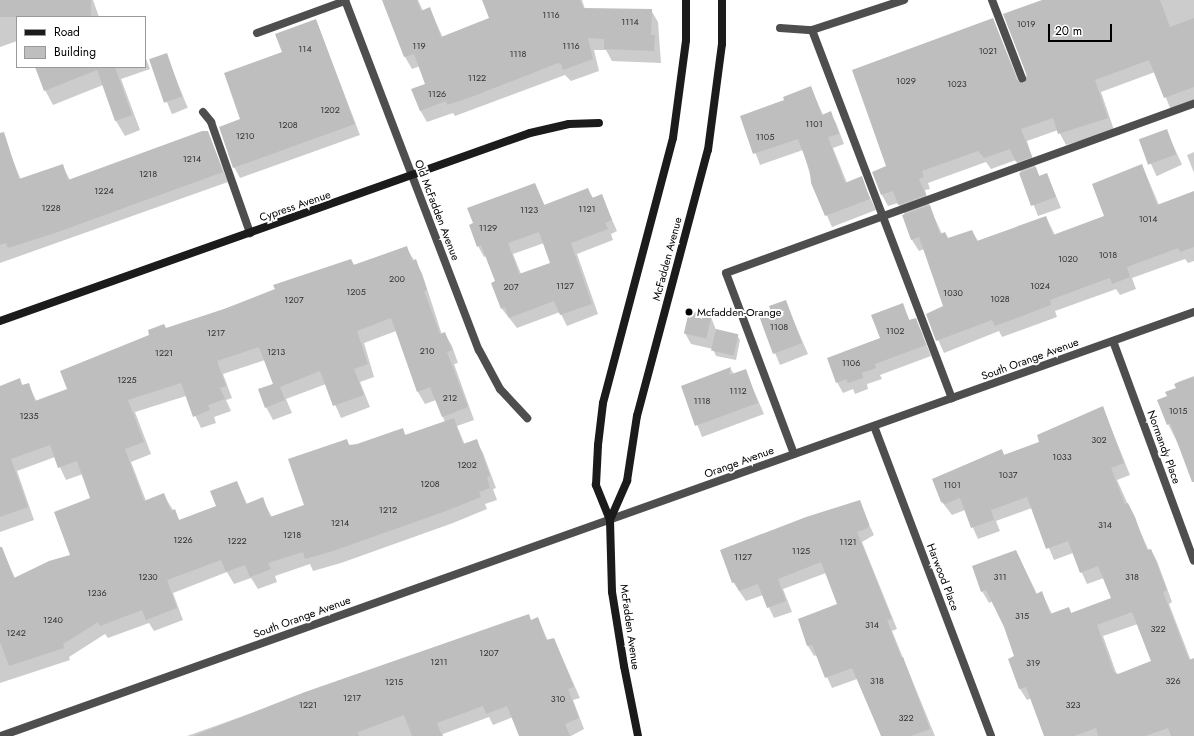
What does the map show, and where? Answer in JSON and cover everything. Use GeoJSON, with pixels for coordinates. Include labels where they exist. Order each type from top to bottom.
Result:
{"type":"FeatureCollection","features":[{"type":"Feature","properties":{"kind":"street"},"geometry":{"type":"LineString","coordinates":[[257,33],[345,0]]}},
{"type":"Feature","properties":{"kind":"street","name":"Old McFadden Avenue"},"geometry":{"type":"LineString","coordinates":[[345,0],[480,350],[500,389],[528,418]]}},
{"type":"Feature","properties":{"kind":"street","name":"McFadden Avenue"},"geometry":{"type":"LineString","coordinates":[[638,736],[624,666],[612,592],[610,520],[596,485],[603,403],[673,138],[686,40],[686,0]]}},
{"type":"Feature","properties":{"kind":"street","name":"McFadden Avenue"},"geometry":{"type":"LineString","coordinates":[[610,520],[627,481],[637,416],[708,150],[722,44],[722,0]]}},
{"type":"Feature","properties":{"kind":"street"},"geometry":{"type":"LineString","coordinates":[[780,28],[812,30],[904,0]]}},
{"type":"Feature","properties":{"kind":"street"},"geometry":{"type":"LineString","coordinates":[[992,0],[1022,78]]}},
{"type":"Feature","properties":{"kind":"street"},"geometry":{"type":"LineString","coordinates":[[812,30],[952,398]]}},
{"type":"Feature","properties":{"kind":"street"},"geometry":{"type":"LineString","coordinates":[[794,454],[726,273],[1194,104]]}},
{"type":"Feature","properties":{"kind":"street"},"geometry":{"type":"LineString","coordinates":[[203,112],[211,122],[250,233]]}},
{"type":"Feature","properties":{"kind":"street","name":"Cypress Avenue"},"geometry":{"type":"LineString","coordinates":[[0,321],[530,133],[569,124],[600,123]]}},
{"type":"Feature","properties":{"kind":"street","name":"South Orange Avenue"},"geometry":{"type":"LineString","coordinates":[[874,426],[1194,312]]}},
{"type":"Feature","properties":{"kind":"street","name":"Normandy Place"},"geometry":{"type":"LineString","coordinates":[[1113,341],[1194,561]]}},
{"type":"Feature","properties":{"kind":"street","name":"Orange Avenue"},"geometry":{"type":"LineString","coordinates":[[610,520],[874,426]]}},
{"type":"Feature","properties":{"kind":"street","name":"Harwood Place"},"geometry":{"type":"LineString","coordinates":[[874,426],[991,736]]}},
{"type":"Feature","properties":{"kind":"street","name":"South Orange Avenue"},"geometry":{"type":"LineString","coordinates":[[1,736],[610,520]]}},
{"type":"Feature","properties":{"kind":"building"},"geometry":{"type":"Polygon","coordinates":[[[0,0],[91,0],[91,16],[0,17],[0,0]]]}},
{"type":"Feature","properties":{"kind":"building"},"geometry":{"type":"Polygon","coordinates":[[[382,0],[417,0],[421,11],[430,7],[441,37],[489,18],[482,0],[580,0],[583,8],[652,9],[651,35],[655,35],[654,51],[604,49],[604,39],[588,38],[593,59],[563,70],[561,64],[558,63],[474,96],[447,105],[446,101],[420,111],[411,89],[425,84],[414,54],[404,57],[382,0]]]}},
{"type":"Feature","properties":{"kind":"building"},"geometry":{"type":"Polygon","coordinates":[[[1042,0],[1160,0],[1170,27],[1194,18],[1194,87],[1164,98],[1149,60],[1095,80],[1108,118],[1058,134],[1053,118],[1021,129],[1032,157],[1016,162],[1010,149],[984,158],[978,151],[922,171],[924,177],[919,179],[926,195],[898,205],[893,191],[881,195],[872,172],[886,166],[852,70],[993,18],[1017,80],[1024,83],[1027,76],[1003,14],[1042,0]]]}},
{"type":"Feature","properties":{"kind":"building"},"geometry":{"type":"Polygon","coordinates":[[[316,19],[355,124],[233,168],[219,127],[240,119],[224,73],[282,52],[275,34],[316,19]]]}},
{"type":"Feature","properties":{"kind":"building"},"geometry":{"type":"Polygon","coordinates":[[[167,53],[182,96],[164,103],[149,59],[167,53]]]}},
{"type":"Feature","properties":{"kind":"building"},"geometry":{"type":"Polygon","coordinates":[[[35,68],[115,68],[132,115],[115,121],[97,70],[44,91],[35,68]]]}},
{"type":"Feature","properties":{"kind":"building"},"geometry":{"type":"Polygon","coordinates":[[[811,86],[822,115],[831,111],[839,134],[828,137],[845,183],[862,176],[870,199],[825,216],[811,183],[810,171],[798,139],[753,154],[740,116],[784,100],[783,97],[811,86]]]}},
{"type":"Feature","properties":{"kind":"building"},"geometry":{"type":"Polygon","coordinates":[[[1167,129],[1176,154],[1148,165],[1139,139],[1167,129]]]}},
{"type":"Feature","properties":{"kind":"building"},"geometry":{"type":"Polygon","coordinates":[[[202,131],[208,131],[223,172],[55,233],[8,248],[6,243],[0,245],[0,133],[4,132],[19,179],[63,164],[68,180],[202,131]]]}},
{"type":"Feature","properties":{"kind":"building"},"geometry":{"type":"Polygon","coordinates":[[[1142,164],[1157,205],[1194,191],[1194,247],[1180,252],[1178,248],[1127,267],[1130,277],[1112,284],[1110,278],[1050,300],[1051,305],[995,326],[992,320],[936,341],[926,314],[943,306],[919,237],[911,240],[902,215],[930,205],[940,234],[945,232],[948,238],[972,230],[977,241],[1046,216],[1053,235],[1104,216],[1092,184],[1142,164]]]}},
{"type":"Feature","properties":{"kind":"building"},"geometry":{"type":"Polygon","coordinates":[[[1036,167],[1039,176],[1047,173],[1056,197],[1031,206],[1019,173],[1036,167]]]}},
{"type":"Feature","properties":{"kind":"building"},"geometry":{"type":"Polygon","coordinates":[[[535,183],[544,205],[588,188],[592,198],[602,194],[612,220],[605,223],[608,229],[571,243],[592,304],[560,315],[554,301],[509,318],[505,307],[501,309],[491,283],[495,281],[481,245],[477,247],[469,225],[473,223],[467,208],[535,183]],[[539,232],[508,243],[519,274],[550,263],[539,232]]]}},
{"type":"Feature","properties":{"kind":"building"},"geometry":{"type":"Polygon","coordinates":[[[407,246],[412,261],[416,259],[427,290],[424,291],[440,334],[445,332],[452,350],[447,352],[468,407],[442,417],[430,387],[417,392],[391,318],[357,331],[368,364],[354,369],[364,395],[333,406],[320,371],[280,387],[285,400],[265,408],[258,389],[273,384],[259,347],[217,361],[226,386],[220,388],[225,399],[208,405],[210,410],[193,417],[181,383],[128,400],[144,442],[125,449],[144,501],[164,493],[171,511],[175,509],[179,520],[216,506],[210,491],[237,481],[246,504],[263,497],[270,517],[304,505],[288,459],[347,439],[349,445],[357,444],[403,428],[405,435],[454,418],[463,444],[477,439],[490,476],[487,477],[490,488],[479,492],[481,497],[333,551],[305,559],[303,552],[268,563],[271,569],[250,577],[245,565],[226,572],[221,560],[167,580],[177,608],[146,620],[142,610],[100,626],[98,622],[63,644],[64,648],[9,666],[0,642],[0,547],[2,547],[14,578],[49,561],[70,555],[54,512],[90,498],[77,461],[58,468],[50,445],[11,459],[28,507],[0,517],[0,386],[20,378],[22,385],[29,383],[35,401],[67,389],[60,371],[149,335],[148,330],[164,324],[166,328],[224,309],[275,289],[273,285],[351,259],[354,265],[407,246]]]}},
{"type":"Feature","properties":{"kind":"building"},"geometry":{"type":"Polygon","coordinates":[[[786,300],[802,343],[773,354],[759,316],[771,312],[769,306],[786,300]]]}},
{"type":"Feature","properties":{"kind":"building"},"geometry":{"type":"Polygon","coordinates":[[[903,303],[909,320],[916,318],[926,345],[875,364],[876,368],[862,373],[863,378],[848,383],[846,379],[836,383],[827,358],[880,338],[871,315],[903,303]]]}},
{"type":"Feature","properties":{"kind":"building"},"geometry":{"type":"Polygon","coordinates":[[[689,311],[711,316],[706,339],[684,333],[689,311]]]}},
{"type":"Feature","properties":{"kind":"building"},"geometry":{"type":"Polygon","coordinates":[[[716,329],[738,334],[733,356],[711,350],[716,329]]]}},
{"type":"Feature","properties":{"kind":"building"},"geometry":{"type":"Polygon","coordinates":[[[731,367],[729,375],[746,369],[758,403],[695,426],[681,386],[731,367]]]}},
{"type":"Feature","properties":{"kind":"building"},"geometry":{"type":"Polygon","coordinates":[[[1194,377],[1194,482],[1192,482],[1170,423],[1167,425],[1157,400],[1167,396],[1165,392],[1176,388],[1174,384],[1194,377]]]}},
{"type":"Feature","properties":{"kind":"building"},"geometry":{"type":"Polygon","coordinates":[[[1103,406],[1124,463],[1111,468],[1125,504],[1128,503],[1135,517],[1147,550],[1151,549],[1167,590],[1163,592],[1189,660],[1194,658],[1194,736],[1171,736],[1168,728],[1145,736],[1098,736],[1096,728],[1074,736],[1044,736],[1026,687],[1019,689],[1008,659],[1014,656],[1004,627],[986,590],[981,592],[972,566],[1016,550],[1036,594],[1042,591],[1050,614],[1069,607],[1071,613],[1111,598],[1098,566],[1080,573],[1068,541],[1046,549],[1027,497],[991,510],[994,520],[971,528],[960,498],[945,504],[941,502],[932,479],[1002,449],[1004,455],[1039,442],[1037,435],[1103,406]],[[1132,612],[1097,625],[1114,672],[1118,674],[1151,661],[1132,612]]]}},
{"type":"Feature","properties":{"kind":"building"},"geometry":{"type":"Polygon","coordinates":[[[860,500],[869,524],[868,528],[857,532],[892,619],[887,620],[901,657],[903,657],[930,729],[911,736],[881,736],[852,668],[825,678],[812,645],[807,646],[798,619],[837,604],[821,562],[778,579],[786,601],[767,608],[758,584],[739,591],[735,582],[732,583],[720,550],[806,517],[860,500]]]}},
{"type":"Feature","properties":{"kind":"building"},"geometry":{"type":"Polygon","coordinates":[[[529,614],[531,620],[538,617],[546,640],[554,638],[574,687],[568,689],[579,718],[565,724],[570,736],[519,736],[507,706],[486,714],[483,706],[437,723],[442,736],[412,736],[404,715],[358,732],[359,736],[193,736],[305,692],[529,614]]]}},
{"type":"Feature","properties":{"kind":"place","name":"Mcfadden-Orange"},"geometry":{"type":"Point","coordinates":[689,312]}}]}
